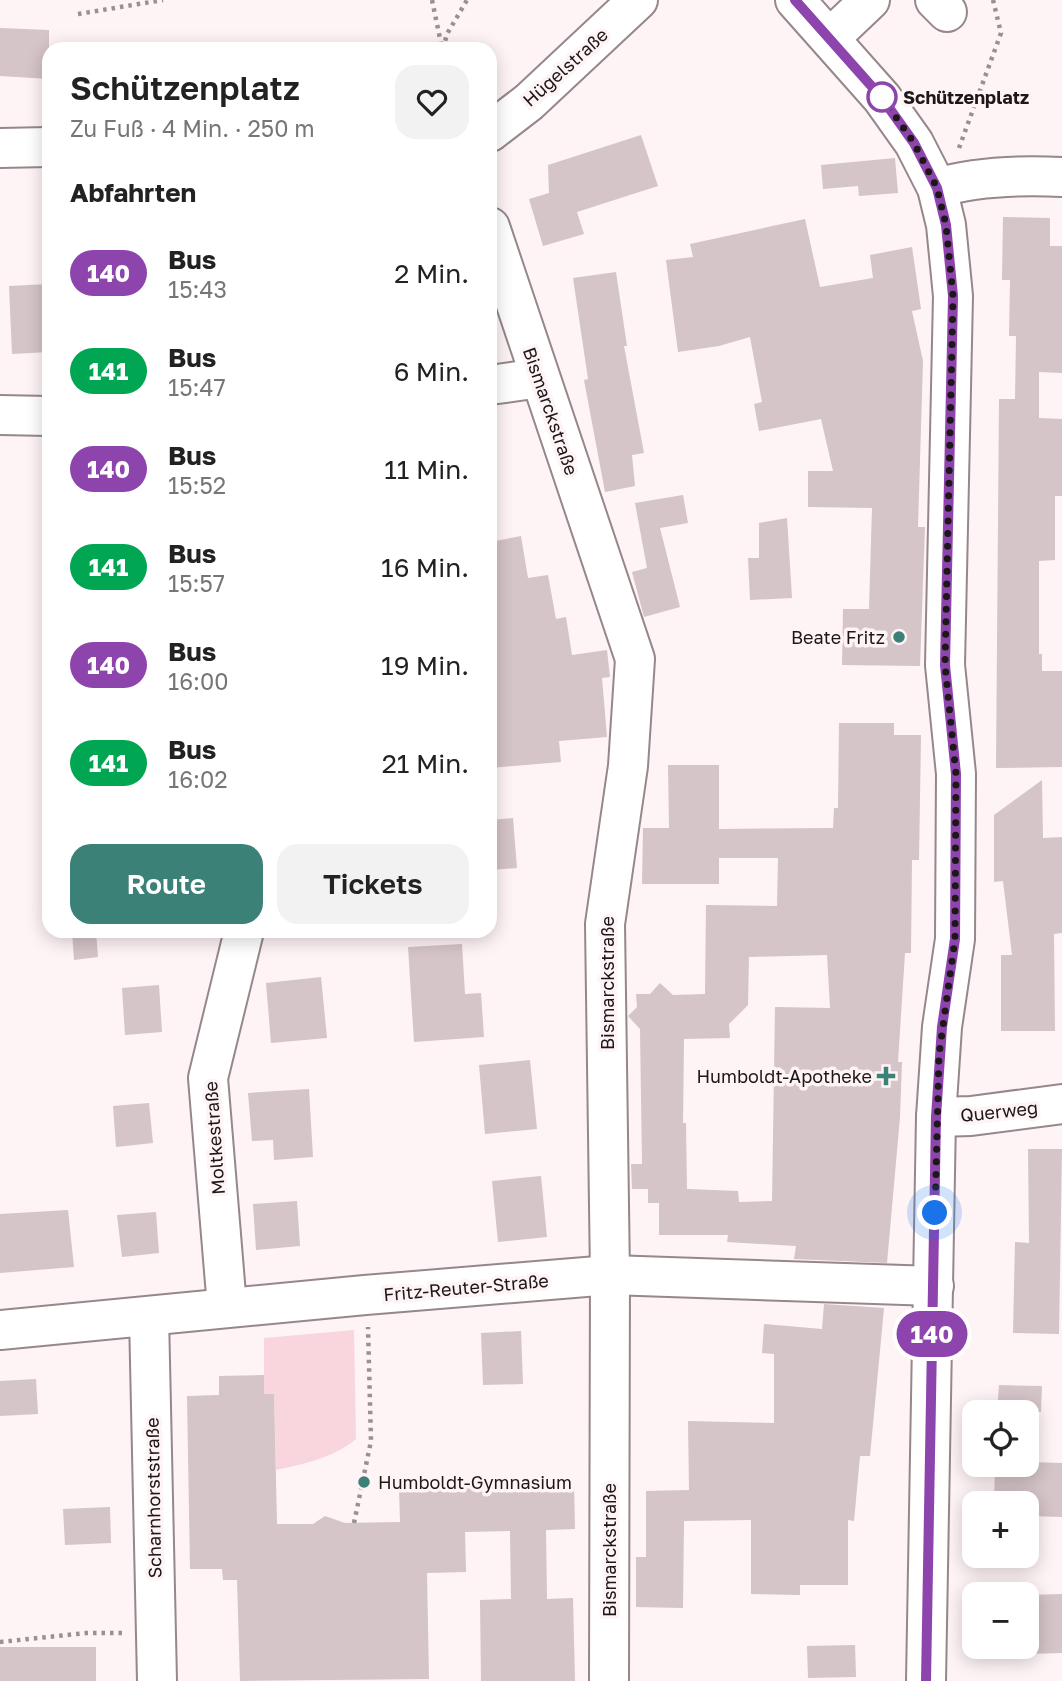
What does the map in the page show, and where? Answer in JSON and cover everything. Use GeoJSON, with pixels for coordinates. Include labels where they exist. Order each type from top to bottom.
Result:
{"type":"FeatureCollection","features":[{"type":"Feature","properties":{"kind":"street","name":"Hügelstraße"},"geometry":{"type":"LineString","coordinates":[[497,127],[529,102],[638,0]]}},
{"type":"Feature","properties":{"kind":"street"},"geometry":{"type":"LineString","coordinates":[[795,0],[882,98],[914,143],[937,188],[936,227],[953,296],[937,603],[956,774],[955,939],[942,1027],[936,1117],[926,1681]]}},
{"type":"Feature","properties":{"kind":"street"},"geometry":{"type":"LineString","coordinates":[[830,38],[870,0]]}},
{"type":"Feature","properties":{"kind":"street"},"geometry":{"type":"LineString","coordinates":[[0,148],[42,147]]}},
{"type":"Feature","properties":{"kind":"street"},"geometry":{"type":"LineString","coordinates":[[937,188],[967,180],[1062,177]]}},
{"type":"Feature","properties":{"kind":"street","name":"Bismarckstraße"},"geometry":{"type":"LineString","coordinates":[[497,249],[635,659],[628,766],[605,925],[610,1275],[609,1681]]}},
{"type":"Feature","properties":{"kind":"street"},"geometry":{"type":"LineString","coordinates":[[497,384],[540,379]]}},
{"type":"Feature","properties":{"kind":"street"},"geometry":{"type":"LineString","coordinates":[[0,415],[42,416]]}},
{"type":"Feature","properties":{"kind":"street","name":"Moltkestraße"},"geometry":{"type":"LineString","coordinates":[[227,1307],[208,1078],[242,938]]}},
{"type":"Feature","properties":{"kind":"street","name":"Querweg"},"geometry":{"type":"LineString","coordinates":[[936,1117],[971,1116],[1062,1104]]}},
{"type":"Feature","properties":{"kind":"street","name":"Fritz-Reuter-Straße"},"geometry":{"type":"LineString","coordinates":[[0,1330],[227,1307],[610,1275],[934,1286]]}},
{"type":"Feature","properties":{"kind":"street","name":"Scharnhorststraße"},"geometry":{"type":"LineString","coordinates":[[149,1315],[157,1681]]}},
{"type":"Feature","properties":{"kind":"path"},"geometry":{"type":"LineString","coordinates":[[78,13],[163,0]]}},
{"type":"Feature","properties":{"kind":"path"},"geometry":{"type":"LineString","coordinates":[[432,0],[441,42]]}},
{"type":"Feature","properties":{"kind":"path"},"geometry":{"type":"LineString","coordinates":[[445,42],[467,0]]}},
{"type":"Feature","properties":{"kind":"path"},"geometry":{"type":"LineString","coordinates":[[958,152],[1000,33],[992,0]]}},
{"type":"Feature","properties":{"kind":"path"},"geometry":{"type":"LineString","coordinates":[[354,1523],[370,1441],[369,1346]]}},
{"type":"Feature","properties":{"kind":"path"},"geometry":{"type":"LineString","coordinates":[[0,1642],[86,1633],[156,1633]]}},
{"type":"Feature","properties":{"kind":"shaded area"},"geometry":{"type":"Polygon","coordinates":[[[354,1330],[356,1439],[328,1456],[276,1470],[274,1394],[264,1394],[264,1338],[354,1330]]]}},
{"type":"Feature","properties":{"kind":"building"},"geometry":{"type":"Polygon","coordinates":[[[0,28],[49,30],[49,42],[42,42],[42,79],[0,76],[0,28]]]}},
{"type":"Feature","properties":{"kind":"building"},"geometry":{"type":"Polygon","coordinates":[[[641,135],[658,186],[577,212],[584,234],[543,246],[529,199],[549,193],[548,165],[641,135]]]}},
{"type":"Feature","properties":{"kind":"building"},"geometry":{"type":"Polygon","coordinates":[[[895,158],[898,193],[859,196],[858,186],[823,189],[821,165],[895,158]]]}},
{"type":"Feature","properties":{"kind":"building"},"geometry":{"type":"Polygon","coordinates":[[[1003,217],[1050,218],[1050,246],[1062,246],[1062,373],[1039,372],[1039,418],[1062,419],[1062,496],[1055,496],[1055,560],[1039,561],[1039,654],[1042,654],[1042,671],[1062,671],[1062,767],[996,768],[999,399],[1015,399],[1016,336],[1009,336],[1010,280],[1002,280],[1003,217]]]}},
{"type":"Feature","properties":{"kind":"building"},"geometry":{"type":"Polygon","coordinates":[[[805,219],[820,287],[873,278],[870,255],[912,247],[921,309],[912,311],[923,361],[918,527],[925,527],[920,666],[842,665],[843,609],[869,609],[872,508],[808,507],[808,471],[833,471],[821,419],[759,431],[754,404],[762,402],[750,337],[719,346],[678,352],[666,260],[693,257],[690,244],[805,219]]]}},
{"type":"Feature","properties":{"kind":"building"},"geometry":{"type":"Polygon","coordinates":[[[616,272],[627,346],[624,346],[644,453],[632,455],[635,486],[605,492],[584,380],[588,379],[573,278],[616,272]]]}},
{"type":"Feature","properties":{"kind":"building"},"geometry":{"type":"Polygon","coordinates":[[[42,284],[42,352],[12,354],[9,286],[42,284]]]}},
{"type":"Feature","properties":{"kind":"building"},"geometry":{"type":"Polygon","coordinates":[[[683,495],[688,523],[660,528],[680,607],[644,617],[632,572],[647,568],[635,503],[683,495]]]}},
{"type":"Feature","properties":{"kind":"building"},"geometry":{"type":"Polygon","coordinates":[[[787,518],[792,598],[750,600],[748,558],[759,558],[759,523],[787,518]]]}},
{"type":"Feature","properties":{"kind":"building"},"geometry":{"type":"Polygon","coordinates":[[[521,536],[528,578],[548,575],[556,619],[566,617],[572,655],[607,650],[610,677],[602,678],[607,737],[559,741],[561,762],[497,767],[497,541],[521,536]]]}},
{"type":"Feature","properties":{"kind":"building"},"geometry":{"type":"Polygon","coordinates":[[[839,723],[894,723],[894,735],[921,735],[919,860],[912,860],[911,953],[905,953],[898,1062],[902,1062],[900,1117],[887,1263],[794,1259],[796,1246],[727,1242],[728,1235],[659,1235],[659,1203],[648,1203],[648,1189],[632,1189],[631,1164],[642,1164],[640,1029],[628,1016],[637,1007],[636,994],[650,994],[660,983],[673,995],[705,994],[706,905],[777,906],[778,858],[719,858],[719,884],[642,884],[643,828],[669,828],[668,765],[719,765],[719,829],[833,828],[834,808],[838,808],[839,723]],[[827,955],[749,957],[748,1005],[729,1024],[730,1038],[684,1039],[683,1123],[686,1123],[687,1189],[738,1191],[739,1202],[772,1201],[775,1007],[830,1008],[827,955]]]}},
{"type":"Feature","properties":{"kind":"building"},"geometry":{"type":"Polygon","coordinates":[[[1042,780],[1043,838],[1062,837],[1062,933],[1054,934],[1055,1031],[1001,1031],[1001,955],[1012,955],[1003,881],[994,882],[994,815],[1042,780]]]}},
{"type":"Feature","properties":{"kind":"building"},"geometry":{"type":"Polygon","coordinates":[[[513,818],[517,868],[497,869],[497,819],[513,818]]]}},
{"type":"Feature","properties":{"kind":"building"},"geometry":{"type":"Polygon","coordinates":[[[72,938],[97,938],[98,957],[74,960],[72,938]]]}},
{"type":"Feature","properties":{"kind":"building"},"geometry":{"type":"Polygon","coordinates":[[[462,944],[465,994],[481,993],[484,1037],[414,1042],[408,947],[462,944]]]}},
{"type":"Feature","properties":{"kind":"building"},"geometry":{"type":"Polygon","coordinates":[[[321,977],[327,1038],[271,1043],[266,983],[321,977]]]}},
{"type":"Feature","properties":{"kind":"building"},"geometry":{"type":"Polygon","coordinates":[[[159,985],[162,1032],[125,1035],[122,988],[159,985]]]}},
{"type":"Feature","properties":{"kind":"building"},"geometry":{"type":"Polygon","coordinates":[[[530,1060],[537,1129],[485,1134],[479,1065],[530,1060]]]}},
{"type":"Feature","properties":{"kind":"building"},"geometry":{"type":"Polygon","coordinates":[[[309,1089],[313,1157],[274,1160],[273,1140],[252,1141],[248,1093],[309,1089]]]}},
{"type":"Feature","properties":{"kind":"building"},"geometry":{"type":"Polygon","coordinates":[[[149,1103],[153,1143],[116,1147],[113,1106],[149,1103]]]}},
{"type":"Feature","properties":{"kind":"building"},"geometry":{"type":"Polygon","coordinates":[[[1028,1149],[1062,1149],[1059,1334],[1013,1333],[1015,1242],[1029,1243],[1028,1149]]]}},
{"type":"Feature","properties":{"kind":"building"},"geometry":{"type":"Polygon","coordinates":[[[541,1176],[547,1237],[498,1242],[492,1181],[541,1176]]]}},
{"type":"Feature","properties":{"kind":"building"},"geometry":{"type":"Polygon","coordinates":[[[297,1201],[300,1246],[256,1250],[253,1204],[297,1201]]]}},
{"type":"Feature","properties":{"kind":"building"},"geometry":{"type":"Polygon","coordinates":[[[68,1210],[74,1267],[0,1273],[0,1214],[68,1210]]]}},
{"type":"Feature","properties":{"kind":"building"},"geometry":{"type":"Polygon","coordinates":[[[156,1212],[159,1253],[122,1257],[117,1215],[156,1212]]]}},
{"type":"Feature","properties":{"kind":"building"},"geometry":{"type":"Polygon","coordinates":[[[824,1304],[884,1308],[870,1456],[860,1456],[854,1521],[848,1520],[848,1585],[800,1585],[800,1595],[751,1594],[751,1520],[684,1521],[683,1608],[636,1607],[636,1557],[646,1557],[646,1491],[689,1490],[688,1421],[774,1423],[774,1354],[762,1353],[764,1324],[822,1329],[824,1304]]]}},
{"type":"Feature","properties":{"kind":"building"},"geometry":{"type":"Polygon","coordinates":[[[521,1331],[523,1384],[483,1385],[481,1333],[521,1331]]]}},
{"type":"Feature","properties":{"kind":"building"},"geometry":{"type":"Polygon","coordinates":[[[264,1375],[264,1394],[274,1394],[277,1524],[313,1524],[325,1516],[345,1523],[400,1522],[399,1488],[574,1484],[575,1529],[546,1530],[547,1599],[573,1598],[575,1681],[481,1681],[480,1600],[511,1599],[510,1531],[465,1532],[466,1572],[427,1573],[429,1679],[240,1681],[237,1580],[223,1580],[222,1569],[190,1569],[187,1396],[219,1395],[219,1376],[264,1375]]]}},
{"type":"Feature","properties":{"kind":"building"},"geometry":{"type":"Polygon","coordinates":[[[36,1379],[38,1414],[0,1416],[0,1381],[36,1379]]]}},
{"type":"Feature","properties":{"kind":"building"},"geometry":{"type":"Polygon","coordinates":[[[999,1385],[1042,1386],[1041,1412],[1039,1400],[998,1400],[999,1385]]]}},
{"type":"Feature","properties":{"kind":"building"},"geometry":{"type":"Polygon","coordinates":[[[1039,1462],[1062,1463],[1062,1517],[1039,1516],[1039,1491],[994,1491],[995,1477],[1039,1477],[1039,1462]]]}},
{"type":"Feature","properties":{"kind":"building"},"geometry":{"type":"Polygon","coordinates":[[[110,1507],[111,1543],[65,1545],[63,1509],[110,1507]]]}},
{"type":"Feature","properties":{"kind":"building"},"geometry":{"type":"Polygon","coordinates":[[[1062,1594],[1062,1653],[1039,1654],[1039,1595],[1062,1594]]]}},
{"type":"Feature","properties":{"kind":"building"},"geometry":{"type":"Polygon","coordinates":[[[855,1645],[856,1677],[808,1678],[807,1646],[855,1645]]]}},
{"type":"Feature","properties":{"kind":"building"},"geometry":{"type":"Polygon","coordinates":[[[0,1647],[96,1647],[96,1681],[0,1681],[0,1647]]]}},
{"type":"Feature","properties":{"kind":"bus line","name":"140"},"geometry":{"type":"LineString","coordinates":[[795,0],[882,98],[914,143],[937,188],[946,225],[953,296],[945,665],[956,774],[955,939],[945,996],[936,1117],[926,1681]]}},
{"type":"Feature","properties":{"kind":"place","name":"Schützenplatz"},"geometry":{"type":"Point","coordinates":[882,97]}},
{"type":"Feature","properties":{"kind":"place","name":"Beate Fritz"},"geometry":{"type":"Point","coordinates":[899,637]}},
{"type":"Feature","properties":{"kind":"place","name":"Humboldt-Apotheke"},"geometry":{"type":"Point","coordinates":[886,1076]}},
{"type":"Feature","properties":{"kind":"place","name":"Humboldt-Gymnasium"},"geometry":{"type":"Point","coordinates":[364,1482]}},
{"type":"Feature","properties":{"kind":"route"},"geometry":{"type":"LineString","coordinates":[[882,97],[914,143],[937,188],[946,225],[953,296],[945,665],[956,774],[955,939],[945,996],[939,1055],[935,1213]]}}]}
